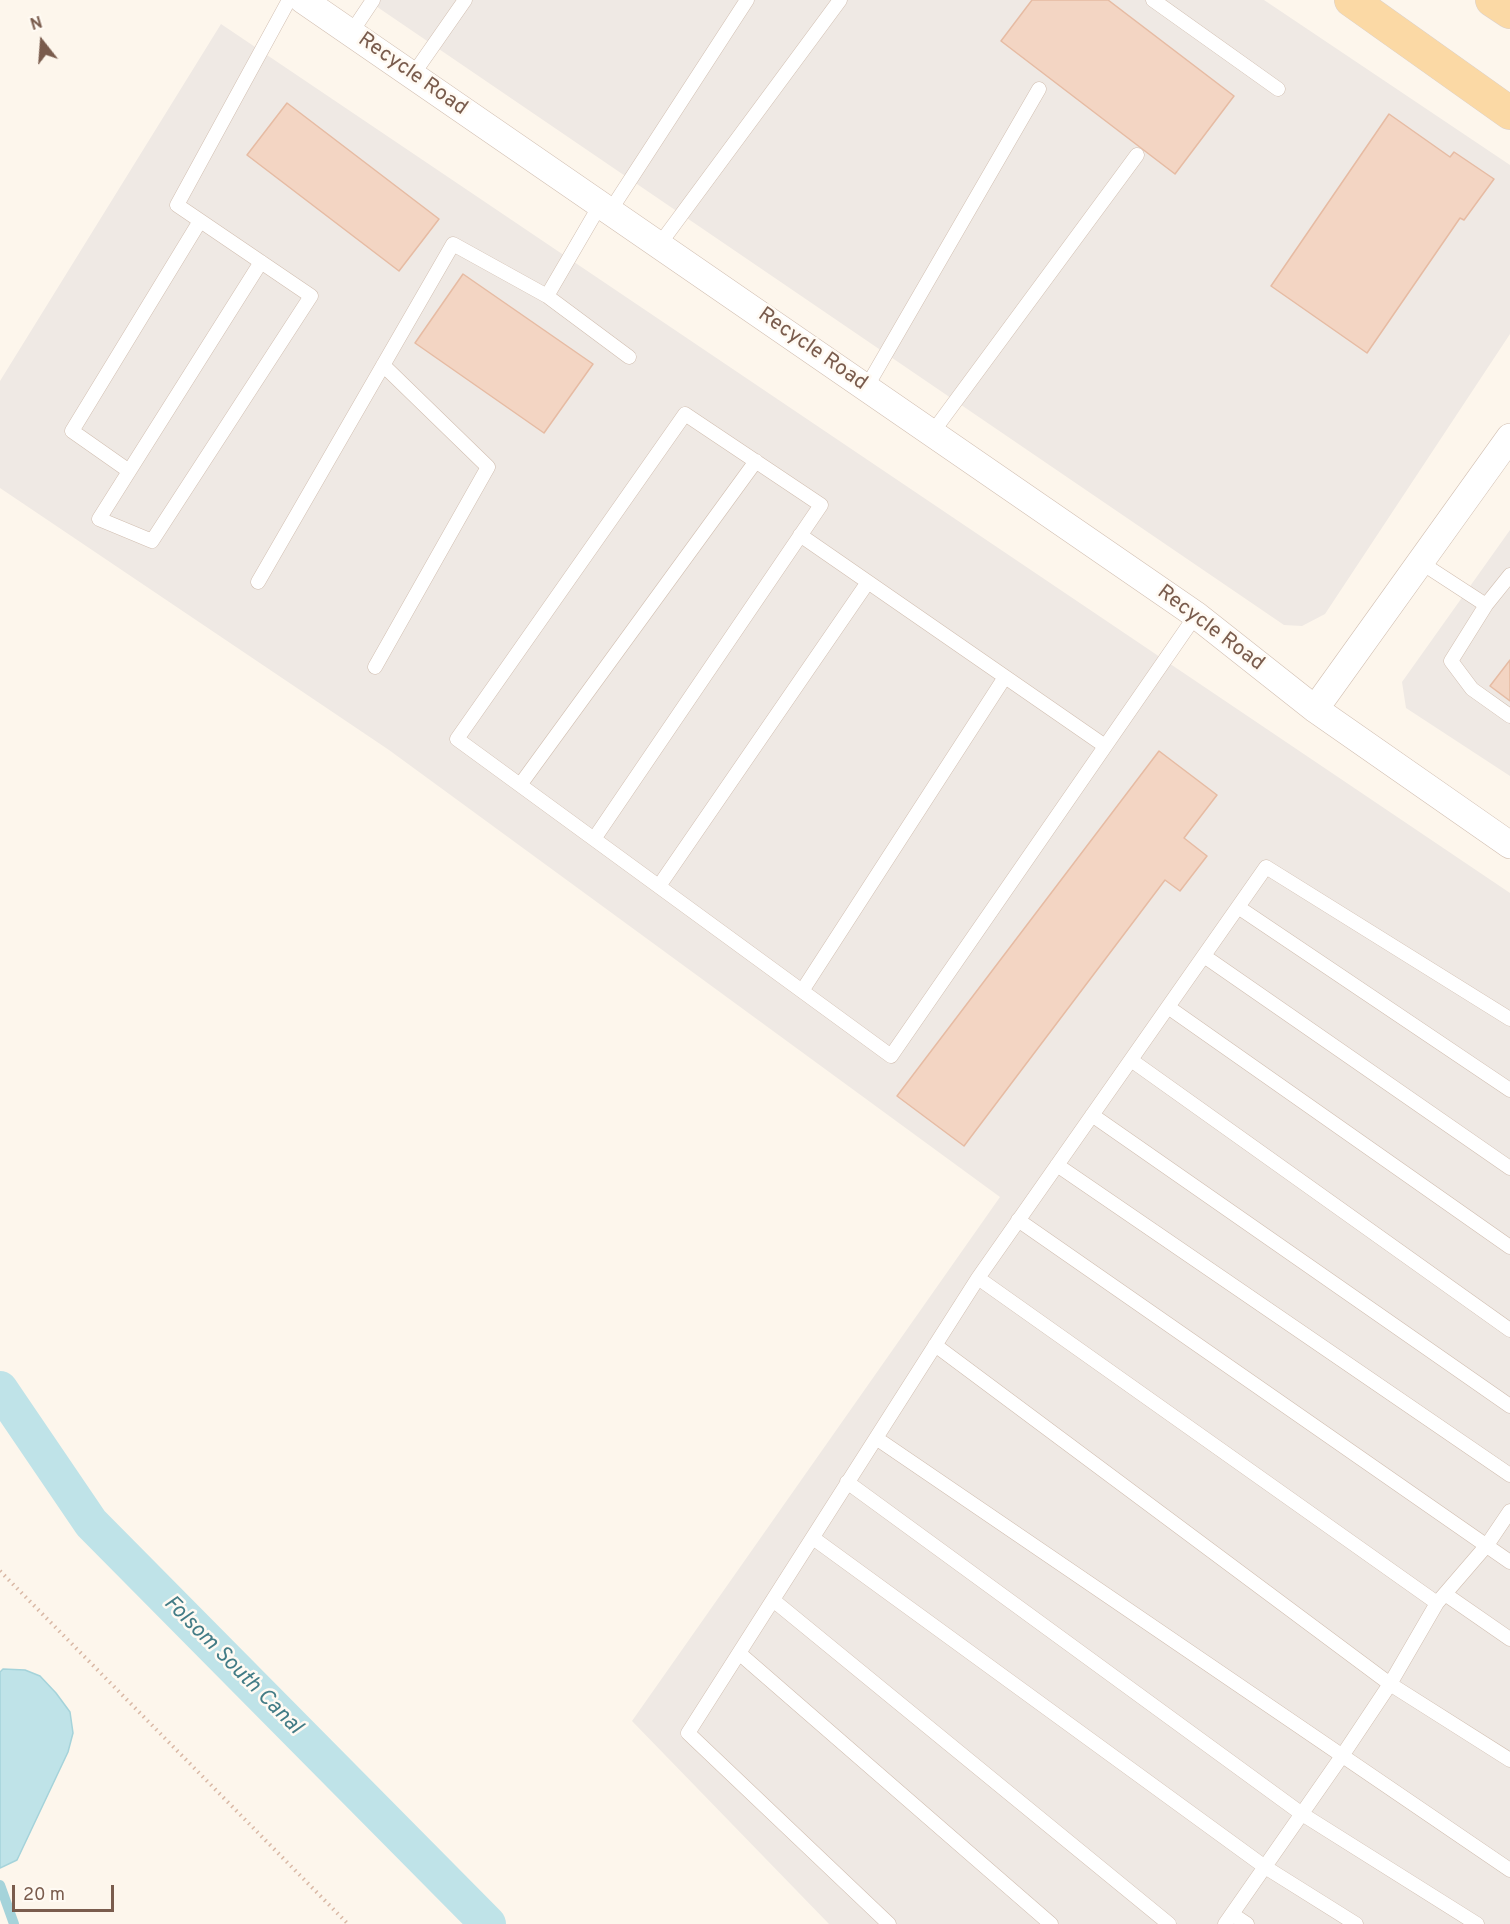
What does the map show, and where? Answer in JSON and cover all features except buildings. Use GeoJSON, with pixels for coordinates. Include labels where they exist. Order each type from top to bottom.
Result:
{"type":"FeatureCollection","features":[{"type":"Feature","properties":{"kind":"main road"},"geometry":{"type":"LineString","coordinates":[[1351,0],[1510,113]]}},
{"type":"Feature","properties":{"kind":"main road"},"geometry":{"type":"LineString","coordinates":[[1492,0],[1510,12]]}},
{"type":"Feature","properties":{"kind":"street","name":"Recycle Road"},"geometry":{"type":"LineString","coordinates":[[303,0],[1196,615],[1315,710],[1510,844]]}},
{"type":"Feature","properties":{"kind":"street"},"geometry":{"type":"LineString","coordinates":[[1315,710],[1510,437]]}},
{"type":"Feature","properties":{"kind":"lane"},"geometry":{"type":"LineString","coordinates":[[261,262],[99,519],[152,541],[311,296],[200,220],[177,205],[289,0]]}},
{"type":"Feature","properties":{"kind":"lane"},"geometry":{"type":"LineString","coordinates":[[351,33],[373,0]]}},
{"type":"Feature","properties":{"kind":"lane"},"geometry":{"type":"LineString","coordinates":[[412,76],[465,0]]}},
{"type":"Feature","properties":{"kind":"lane"},"geometry":{"type":"LineString","coordinates":[[547,296],[747,0]]}},
{"type":"Feature","properties":{"kind":"lane"},"geometry":{"type":"LineString","coordinates":[[660,245],[840,0]]}},
{"type":"Feature","properties":{"kind":"lane"},"geometry":{"type":"LineString","coordinates":[[1153,0],[1278,89]]}},
{"type":"Feature","properties":{"kind":"lane"},"geometry":{"type":"LineString","coordinates":[[866,388],[1039,89]]}},
{"type":"Feature","properties":{"kind":"lane"},"geometry":{"type":"LineString","coordinates":[[932,433],[1137,155]]}},
{"type":"Feature","properties":{"kind":"lane"},"geometry":{"type":"LineString","coordinates":[[129,471],[72,431],[200,220]]}},
{"type":"Feature","properties":{"kind":"lane"},"geometry":{"type":"LineString","coordinates":[[258,582],[453,244],[547,296],[629,357]]}},
{"type":"Feature","properties":{"kind":"lane"},"geometry":{"type":"LineString","coordinates":[[375,667],[488,467],[383,365]]}},
{"type":"Feature","properties":{"kind":"lane"},"geometry":{"type":"LineString","coordinates":[[594,839],[821,505],[685,414],[457,739],[891,1056],[1196,615]]}},
{"type":"Feature","properties":{"kind":"lane"},"geometry":{"type":"LineString","coordinates":[[520,785],[756,461]]}},
{"type":"Feature","properties":{"kind":"lane"},"geometry":{"type":"LineString","coordinates":[[800,535],[1105,746]]}},
{"type":"Feature","properties":{"kind":"lane"},"geometry":{"type":"LineString","coordinates":[[1420,562],[1486,605]]}},
{"type":"Feature","properties":{"kind":"lane"},"geometry":{"type":"LineString","coordinates":[[1510,575],[1486,605],[1451,661],[1472,689],[1510,716]]}},
{"type":"Feature","properties":{"kind":"lane"},"geometry":{"type":"LineString","coordinates":[[659,886],[867,582]]}},
{"type":"Feature","properties":{"kind":"lane"},"geometry":{"type":"LineString","coordinates":[[802,991],[1005,677]]}},
{"type":"Feature","properties":{"kind":"lane"},"geometry":{"type":"LineString","coordinates":[[889,1924],[688,1733],[978,1278],[1266,867],[1510,1019]]}},
{"type":"Feature","properties":{"kind":"lane"},"geometry":{"type":"LineString","coordinates":[[1238,907],[1510,1090]]}},
{"type":"Feature","properties":{"kind":"lane"},"geometry":{"type":"LineString","coordinates":[[1204,956],[1510,1168]]}},
{"type":"Feature","properties":{"kind":"lane"},"geometry":{"type":"LineString","coordinates":[[1168,1007],[1510,1247]]}},
{"type":"Feature","properties":{"kind":"lane"},"geometry":{"type":"LineString","coordinates":[[1131,1060],[1510,1330]]}},
{"type":"Feature","properties":{"kind":"lane"},"geometry":{"type":"LineString","coordinates":[[1092,1115],[1510,1406]]}},
{"type":"Feature","properties":{"kind":"lane"},"geometry":{"type":"LineString","coordinates":[[1057,1165],[1510,1475]]}},
{"type":"Feature","properties":{"kind":"lane"},"geometry":{"type":"LineString","coordinates":[[1018,1220],[1510,1562]]}},
{"type":"Feature","properties":{"kind":"lane"},"geometry":{"type":"LineString","coordinates":[[978,1278],[1441,1598],[1510,1639]]}},
{"type":"Feature","properties":{"kind":"lane"},"geometry":{"type":"LineString","coordinates":[[935,1345],[1390,1684],[1510,1760]]}},
{"type":"Feature","properties":{"kind":"lane"},"geometry":{"type":"LineString","coordinates":[[876,1438],[1510,1870]]}},
{"type":"Feature","properties":{"kind":"lane"},"geometry":{"type":"LineString","coordinates":[[847,1482],[1302,1814],[1477,1924]]}},
{"type":"Feature","properties":{"kind":"lane"},"geometry":{"type":"LineString","coordinates":[[1247,1924],[1228,1919],[1390,1684],[1441,1598],[1487,1545],[1510,1511]]}},
{"type":"Feature","properties":{"kind":"lane"},"geometry":{"type":"LineString","coordinates":[[813,1538],[1265,1867],[1356,1924]]}},
{"type":"Feature","properties":{"kind":"lane"},"geometry":{"type":"LineString","coordinates":[[773,1600],[1169,1924]]}},
{"type":"Feature","properties":{"kind":"lane"},"geometry":{"type":"LineString","coordinates":[[739,1653],[1051,1924]]}},
{"type":"Feature","properties":{"kind":"path"},"geometry":{"type":"LineString","coordinates":[[0,1571],[348,1924]]}},
{"type":"Feature","properties":{"kind":"shaded area"},"geometry":{"type":"Polygon","coordinates":[[[367,0],[1264,0],[1510,165],[1510,334],[1325,614],[1302,626],[1284,625],[367,0]]]}},
{"type":"Feature","properties":{"kind":"shaded area"},"geometry":{"type":"Polygon","coordinates":[[[221,24],[1510,893],[1510,1924],[829,1924],[632,1721],[1000,1197],[389,750],[0,488],[0,381],[221,24]]]}},
{"type":"Feature","properties":{"kind":"shaded area"},"geometry":{"type":"Polygon","coordinates":[[[1510,530],[1510,776],[1406,708],[1402,682],[1510,530]]]}},
{"type":"Feature","properties":{"kind":"water"},"geometry":{"type":"Polygon","coordinates":[[[3,1669],[25,1670],[40,1676],[70,1712],[73,1733],[68,1752],[17,1860],[0,1868],[0,1672],[3,1669]]]}},
{"type":"Feature","properties":{"kind":"waterway","name":"Folsom South Canal"},"geometry":{"type":"LineString","coordinates":[[0,1389],[91,1523],[488,1924]]}},
{"type":"Feature","properties":{"kind":"waterway"},"geometry":{"type":"LineString","coordinates":[[0,1885],[14,1924]]}}]}
